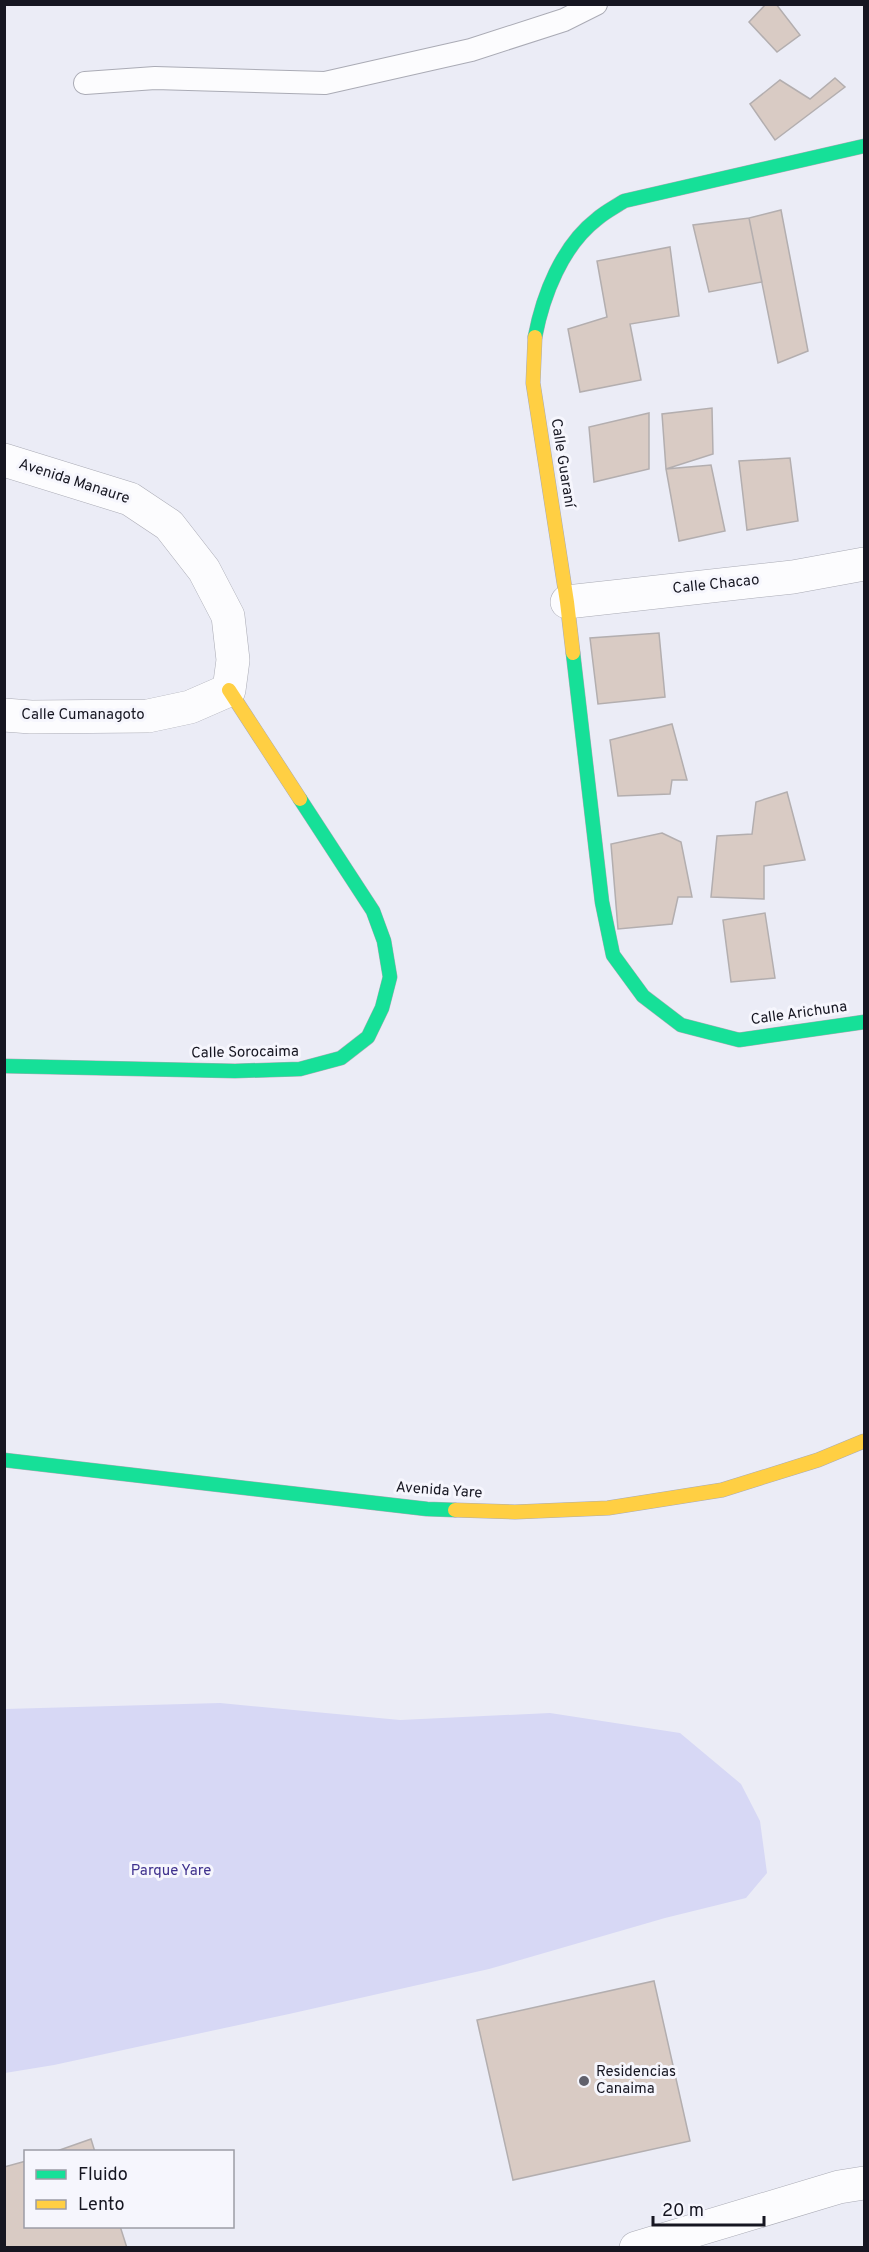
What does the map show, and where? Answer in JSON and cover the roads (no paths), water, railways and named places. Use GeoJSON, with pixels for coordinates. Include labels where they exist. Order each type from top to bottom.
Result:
{"type":"FeatureCollection","features":[{"type":"Feature","properties":{"kind":"street","name":"Calle Guaraní"},"geometry":{"type":"LineString","coordinates":[[643,996],[613,955],[602,902],[567,602],[533,383],[535,335],[549,286],[570,248],[595,220],[624,201],[864,146]]}},
{"type":"Feature","properties":{"kind":"street","name":"Avenida Manaure"},"geometry":{"type":"LineString","coordinates":[[4,460],[130,499],[169,525],[204,570],[228,616],[233,660],[229,690]]}},
{"type":"Feature","properties":{"kind":"street","name":"Calle Chacao"},"geometry":{"type":"LineString","coordinates":[[567,602],[793,577],[864,564]]}},
{"type":"Feature","properties":{"kind":"street","name":"Calle Cumanagoto"},"geometry":{"type":"LineString","coordinates":[[4,715],[31,717],[148,716],[190,707],[229,690]]}},
{"type":"Feature","properties":{"kind":"street","name":"Calle Sorocaima"},"geometry":{"type":"LineString","coordinates":[[4,1066],[235,1071],[300,1070],[341,1058],[368,1037],[382,1008],[390,977],[384,941],[373,911],[229,690]]}},
{"type":"Feature","properties":{"kind":"street","name":"Calle Arichuna"},"geometry":{"type":"LineString","coordinates":[[643,996],[681,1025],[739,1040],[864,1022]]}},
{"type":"Feature","properties":{"kind":"street","name":"Avenida Yare"},"geometry":{"type":"LineString","coordinates":[[4,1460],[427,1509],[515,1512],[608,1508],[722,1490],[818,1460],[864,1441]]}},
{"type":"Feature","properties":{"kind":"street"},"geometry":{"type":"LineString","coordinates":[[636,2247],[839,2187],[864,2183]]}},
{"type":"Feature","properties":{"kind":"lane"},"geometry":{"type":"LineString","coordinates":[[85,83],[155,78],[325,83],[471,50],[564,20],[596,4]]}},
{"type":"Feature","properties":{"kind":"place","name":"Residencias Canaima"},"geometry":{"type":"Point","coordinates":[584,2081]}},
{"type":"Feature","properties":{"kind":"park label","name":"Parque Yare"},"geometry":{"type":"Point","coordinates":[171,1871]}}]}
